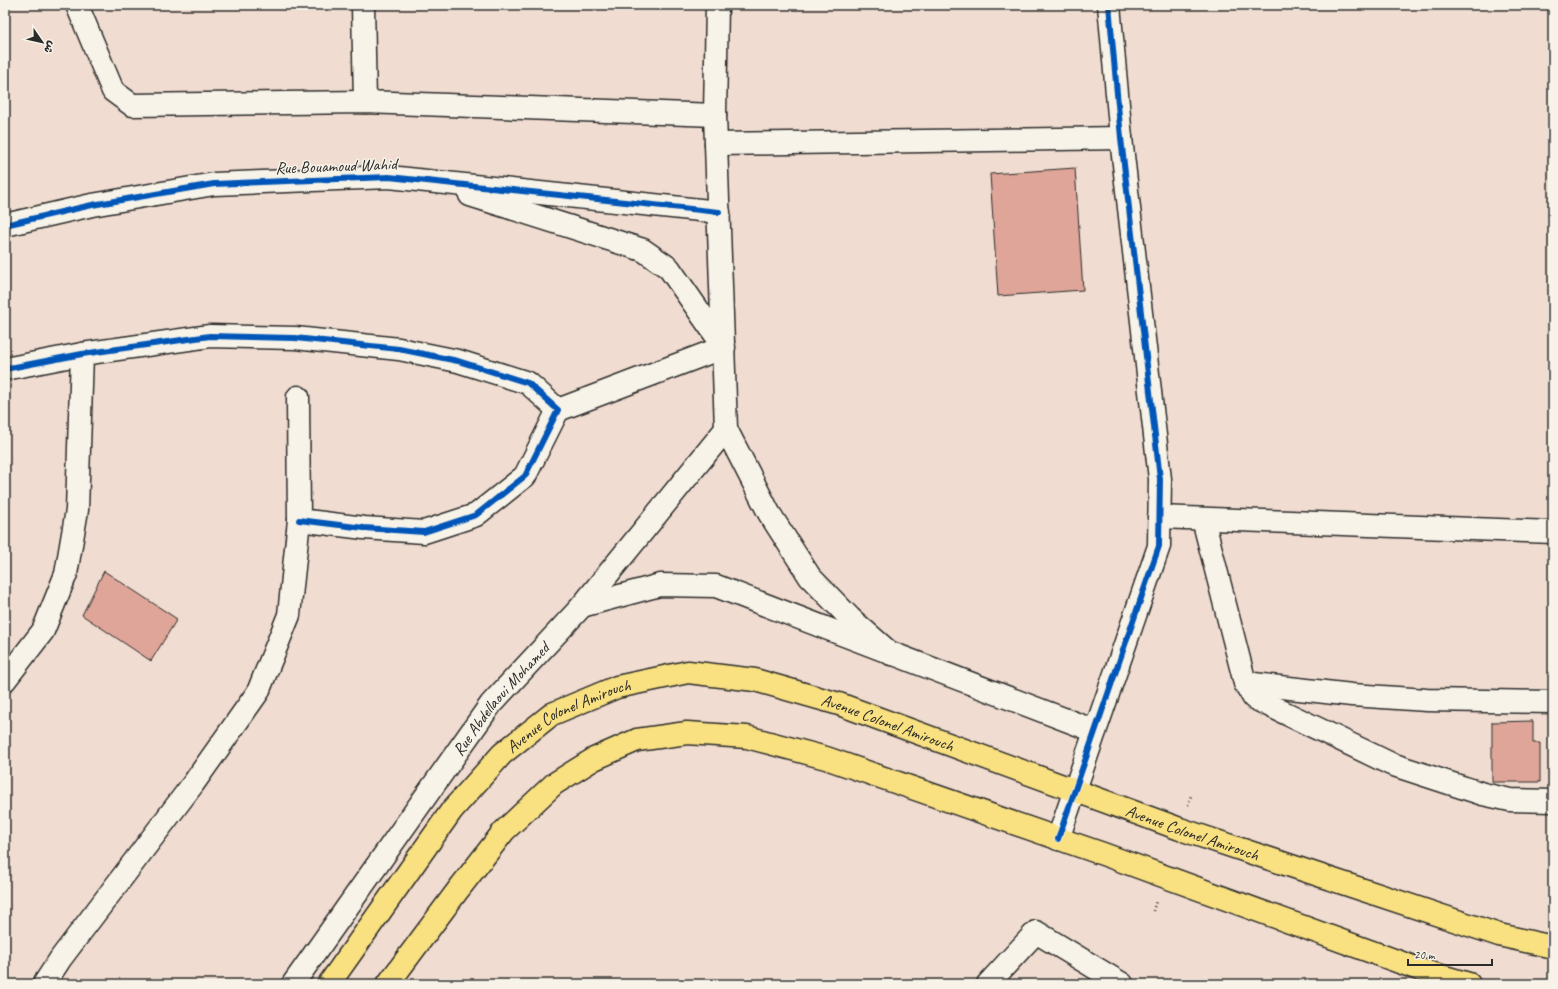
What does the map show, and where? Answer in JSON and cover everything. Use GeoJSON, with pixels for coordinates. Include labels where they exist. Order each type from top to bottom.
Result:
{"type":"FeatureCollection","features":[{"type":"Feature","properties":{"kind":"main road","name":"Avenue Colonel Amirouch"},"geometry":{"type":"LineString","coordinates":[[330,984],[452,810],[502,754],[552,714],[617,687],[688,672],[755,680],[839,704],[1180,829],[1499,935],[1553,947]]}},
{"type":"Feature","properties":{"kind":"main road"},"geometry":{"type":"LineString","coordinates":[[388,984],[453,896],[504,831],[554,784],[594,759],[637,740],[687,733],[746,738],[826,758],[1058,839],[1424,971],[1469,984]]}},
{"type":"Feature","properties":{"kind":"street"},"geometry":{"type":"LineString","coordinates":[[77,5],[113,91],[132,105],[365,102],[715,115]]}},
{"type":"Feature","properties":{"kind":"street"},"geometry":{"type":"LineString","coordinates":[[363,5],[365,102]]}},
{"type":"Feature","properties":{"kind":"street"},"geometry":{"type":"LineString","coordinates":[[717,5],[715,115],[726,429],[769,513],[810,577],[851,619],[891,654]]}},
{"type":"Feature","properties":{"kind":"street"},"geometry":{"type":"LineString","coordinates":[[1058,839],[1159,546],[1160,479],[1121,138],[1109,5]]}},
{"type":"Feature","properties":{"kind":"street"},"geometry":{"type":"LineString","coordinates":[[716,144],[1121,138]]}},
{"type":"Feature","properties":{"kind":"street","name":"Rue Bouamoud Wahid"},"geometry":{"type":"LineString","coordinates":[[5,225],[92,204],[214,184],[389,177],[718,212]]}},
{"type":"Feature","properties":{"kind":"street"},"geometry":{"type":"LineString","coordinates":[[425,180],[643,250],[669,268],[724,347]]}},
{"type":"Feature","properties":{"kind":"street"},"geometry":{"type":"LineString","coordinates":[[5,369],[82,354],[210,336],[295,338],[399,349],[458,361],[528,383],[558,410]]}},
{"type":"Feature","properties":{"kind":"street"},"geometry":{"type":"LineString","coordinates":[[299,520],[364,528],[424,532],[476,515],[525,476],[558,410],[724,347]]}},
{"type":"Feature","properties":{"kind":"street"},"geometry":{"type":"LineString","coordinates":[[5,680],[43,632],[66,574],[77,510],[82,354]]}},
{"type":"Feature","properties":{"kind":"street"},"geometry":{"type":"LineString","coordinates":[[44,984],[70,946],[193,784],[258,692],[289,615],[299,520],[298,397]]}},
{"type":"Feature","properties":{"kind":"street","name":"Rue Abdellaoui Mohamed"},"geometry":{"type":"LineString","coordinates":[[293,984],[490,704],[582,606],[726,429]]}},
{"type":"Feature","properties":{"kind":"street"},"geometry":{"type":"LineString","coordinates":[[1159,517],[1553,532]]}},
{"type":"Feature","properties":{"kind":"street"},"geometry":{"type":"LineString","coordinates":[[1203,519],[1245,683],[1254,698],[1391,764],[1483,794],[1510,800],[1553,801]]}},
{"type":"Feature","properties":{"kind":"street"},"geometry":{"type":"LineString","coordinates":[[582,606],[660,585],[716,586],[1095,732]]}},
{"type":"Feature","properties":{"kind":"street"},"geometry":{"type":"LineString","coordinates":[[1245,683],[1352,695],[1427,700],[1553,702]]}},
{"type":"Feature","properties":{"kind":"street"},"geometry":{"type":"LineString","coordinates":[[988,984],[1036,932],[1122,984]]}},
{"type":"Feature","properties":{"kind":"building"},"geometry":{"type":"Polygon","coordinates":[[[1075,168],[1083,290],[998,296],[990,174],[1075,168]]]}},
{"type":"Feature","properties":{"kind":"building"},"geometry":{"type":"Polygon","coordinates":[[[104,571],[177,619],[151,661],[82,615],[104,571]]]}},
{"type":"Feature","properties":{"kind":"building"},"geometry":{"type":"Polygon","coordinates":[[[1533,721],[1533,743],[1540,743],[1540,782],[1492,782],[1492,722],[1533,721]]]}},
{"type":"Feature","properties":{"kind":"cycle path"},"geometry":{"type":"LineString","coordinates":[[1058,839],[1159,546],[1160,479],[1121,138],[1109,5]]}},
{"type":"Feature","properties":{"kind":"cycle path"},"geometry":{"type":"LineString","coordinates":[[5,225],[92,205],[214,184],[389,177],[719,212]]}},
{"type":"Feature","properties":{"kind":"cycle path"},"geometry":{"type":"LineString","coordinates":[[5,369],[82,354],[210,336],[295,338],[399,349],[458,361],[528,383],[558,410],[525,476],[476,515],[424,532],[364,528],[299,520]]}}]}
